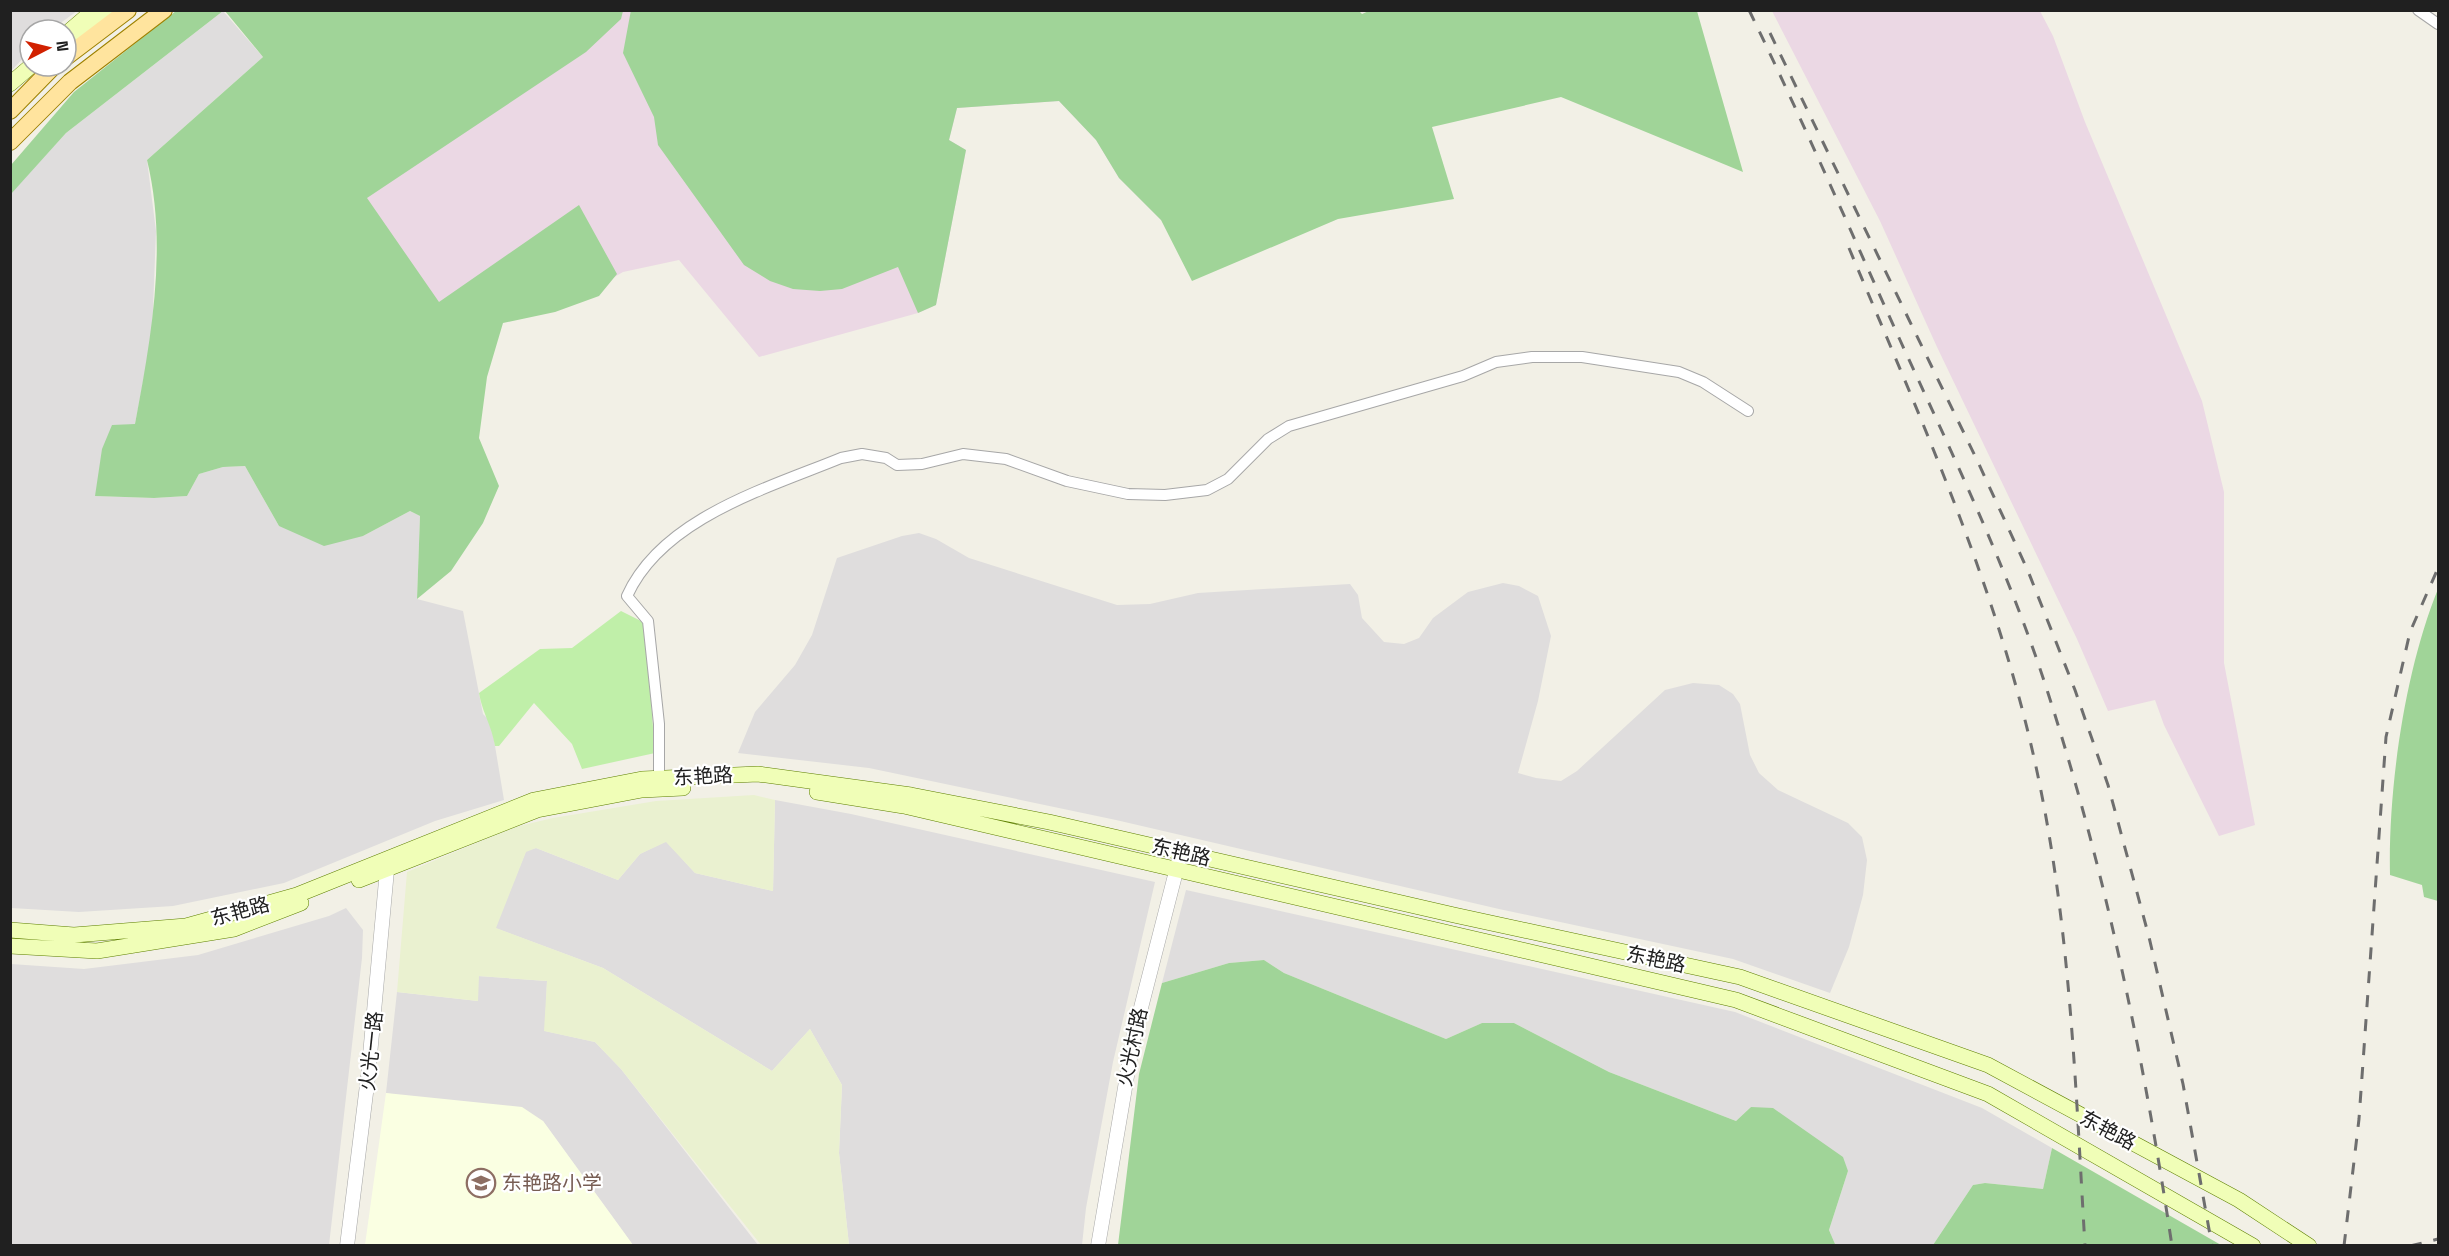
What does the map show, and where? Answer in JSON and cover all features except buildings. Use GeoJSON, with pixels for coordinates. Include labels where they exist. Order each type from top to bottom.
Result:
{"type":"FeatureCollection","features":[{"type":"Feature","properties":{"kind":"main road"},"geometry":{"type":"LineString","coordinates":[[78,24],[94,10]]}},
{"type":"Feature","properties":{"kind":"main road"},"geometry":{"type":"LineString","coordinates":[[78,40],[113,10]]}},
{"type":"Feature","properties":{"kind":"main road"},"geometry":{"type":"LineString","coordinates":[[78,48],[128,10]]}},
{"type":"Feature","properties":{"kind":"main road"},"geometry":{"type":"LineString","coordinates":[[10,142],[70,82],[164,10]]}},
{"type":"Feature","properties":{"kind":"main road"},"geometry":{"type":"LineString","coordinates":[[10,100],[35,78]]}},
{"type":"Feature","properties":{"kind":"main road"},"geometry":{"type":"LineString","coordinates":[[10,111],[42,78]]}},
{"type":"Feature","properties":{"kind":"main road","name":"东艳路"},"geometry":{"type":"LineString","coordinates":[[10,946],[98,951],[234,929],[534,800],[659,778],[758,774],[911,795],[1050,822],[1740,977],[1988,1065],[2239,1200],[2309,1245]]}},
{"type":"Feature","properties":{"kind":"main road","name":"东艳路"},"geometry":{"type":"LineString","coordinates":[[10,930],[74,935],[186,926],[297,895],[537,810],[642,790],[760,783],[904,806],[1736,1000],[1988,1094],[2253,1245]]}},
{"type":"Feature","properties":{"kind":"street"},"geometry":{"type":"LineString","coordinates":[[2418,10],[2439,24]]}},
{"type":"Feature","properties":{"kind":"street"},"geometry":{"type":"LineString","coordinates":[[659,778],[659,724],[648,621],[627,596],[632,585],[663,549],[712,511],[841,458],[862,454],[886,458],[897,465],[922,464],[963,454],[1006,459],[1067,481],[1128,494],[1165,495],[1207,490],[1228,479],[1268,439],[1290,426],[1463,376],[1496,362],[1532,357],[1582,357],[1680,372],[1704,382],[1748,411]]}},
{"type":"Feature","properties":{"kind":"street","name":"火光村路"},"geometry":{"type":"LineString","coordinates":[[1098,1245],[1134,1035],[1181,852]]}},
{"type":"Feature","properties":{"kind":"street","name":"火光一路"},"geometry":{"type":"LineString","coordinates":[[347,1245],[368,1077],[388,863]]}},
{"type":"Feature","properties":{"kind":"shaded area"},"geometry":{"type":"Polygon","coordinates":[[[11,10],[77,10],[67,18],[18,18],[18,64],[11,71],[11,10]]]}},
{"type":"Feature","properties":{"kind":"shaded area"},"geometry":{"type":"Polygon","coordinates":[[[223,11],[263,57],[147,160],[156,231],[152,336],[135,424],[95,496],[154,498],[187,496],[199,474],[223,467],[245,466],[279,526],[363,536],[410,511],[420,516],[417,599],[463,611],[483,714],[491,722],[504,800],[435,821],[284,883],[173,906],[79,912],[11,908],[10,194],[66,133],[223,11]]]}},
{"type":"Feature","properties":{"kind":"shaded area"},"geometry":{"type":"Polygon","coordinates":[[[401,11],[1179,11],[1161,220],[1119,178],[1096,140],[1059,101],[957,108],[949,140],[966,150],[936,305],[918,313],[759,357],[679,260],[623,272],[555,312],[523,306],[470,326],[336,296],[401,11]]]}},
{"type":"Feature","properties":{"kind":"shaded area"},"geometry":{"type":"Polygon","coordinates":[[[1772,11],[2040,11],[2053,36],[2085,122],[2202,401],[2224,492],[2224,663],[2255,825],[2219,836],[2164,725],[2155,700],[2108,711],[2077,639],[1937,347],[1880,221],[1772,11]]]}},
{"type":"Feature","properties":{"kind":"shaded area"},"geometry":{"type":"Polygon","coordinates":[[[919,533],[936,539],[969,558],[1117,605],[1150,604],[1198,593],[1350,584],[1358,595],[1362,618],[1384,642],[1404,644],[1419,638],[1433,618],[1468,592],[1503,583],[1519,586],[1538,596],[1551,636],[1538,701],[1518,773],[1536,778],[1561,781],[1577,771],[1665,690],[1693,683],[1719,685],[1733,694],[1740,704],[1750,755],[1759,773],[1778,790],[1848,823],[1862,837],[1867,860],[1863,895],[1849,947],[1830,993],[1733,959],[1499,909],[1116,820],[869,768],[738,753],[755,712],[795,665],[812,635],[837,558],[902,536],[919,533]]]}},
{"type":"Feature","properties":{"kind":"shaded area"},"geometry":{"type":"Polygon","coordinates":[[[754,795],[775,800],[773,891],[695,873],[666,842],[640,854],[618,880],[536,848],[526,852],[496,928],[603,968],[772,1071],[810,1029],[842,1085],[839,1153],[849,1245],[761,1245],[621,1069],[595,1042],[544,1031],[547,981],[479,976],[478,1001],[397,992],[407,872],[515,827],[553,818],[656,801],[754,795]]]}},
{"type":"Feature","properties":{"kind":"shaded area"},"geometry":{"type":"Polygon","coordinates":[[[775,800],[851,814],[1155,882],[1113,1062],[1086,1208],[1082,1245],[849,1245],[839,1153],[842,1085],[810,1029],[772,1071],[603,968],[495,928],[526,851],[536,848],[618,880],[640,854],[666,841],[695,873],[773,891],[775,800]]]}},
{"type":"Feature","properties":{"kind":"shaded area"},"geometry":{"type":"Polygon","coordinates":[[[1186,890],[1735,1012],[1982,1108],[2052,1148],[2043,1189],[1985,1183],[1973,1185],[1933,1245],[1835,1244],[1829,1230],[1848,1171],[1751,1107],[1736,1121],[1609,1072],[1514,1023],[1482,1023],[1446,1039],[1284,973],[1264,960],[1229,963],[1162,983],[1186,890]]]}},
{"type":"Feature","properties":{"kind":"shaded area"},"geometry":{"type":"Polygon","coordinates":[[[346,908],[363,930],[362,958],[329,1245],[11,1245],[11,964],[84,969],[198,955],[329,916],[346,908]]]}},
{"type":"Feature","properties":{"kind":"shaded area"},"geometry":{"type":"Polygon","coordinates":[[[478,976],[547,981],[545,1031],[595,1042],[621,1069],[758,1245],[633,1245],[543,1121],[386,1093],[397,992],[478,1001],[478,976]]]}},
{"type":"Feature","properties":{"kind":"shaded area","name":"东艳路小学"},"geometry":{"type":"Polygon","coordinates":[[[386,1093],[522,1107],[543,1121],[633,1245],[365,1245],[386,1093]]]}},
{"type":"Feature","properties":{"kind":"green space"},"geometry":{"type":"Polygon","coordinates":[[[631,10],[1358,10],[1362,14],[1371,10],[1697,11],[1743,172],[1561,97],[1432,127],[1454,199],[1338,219],[1192,281],[1161,220],[1119,178],[1096,140],[1059,101],[957,108],[949,140],[966,150],[936,305],[918,313],[898,267],[842,289],[820,291],[793,289],[770,281],[744,265],[658,145],[654,117],[623,53],[631,10]]]}},
{"type":"Feature","properties":{"kind":"green space"},"geometry":{"type":"Polygon","coordinates":[[[176,11],[223,11],[66,133],[11,194],[11,165],[74,92],[176,11]]]}},
{"type":"Feature","properties":{"kind":"green space"},"geometry":{"type":"Polygon","coordinates":[[[225,11],[623,11],[621,19],[586,52],[367,198],[439,302],[579,205],[617,274],[599,296],[555,312],[503,323],[487,377],[479,438],[499,486],[483,523],[451,571],[417,599],[420,516],[410,511],[363,536],[324,546],[279,526],[245,466],[223,467],[199,474],[187,496],[154,498],[95,496],[102,449],[112,425],[135,424],[147,359],[157,259],[153,193],[147,160],[263,57],[225,11]]]}},
{"type":"Feature","properties":{"kind":"green space"},"geometry":{"type":"Polygon","coordinates":[[[2438,589],[2438,901],[2424,897],[2422,885],[2390,875],[2390,841],[2396,767],[2408,692],[2416,655],[2438,589]]]}},
{"type":"Feature","properties":{"kind":"green space"},"geometry":{"type":"Polygon","coordinates":[[[621,611],[645,623],[655,753],[582,769],[572,744],[534,703],[499,746],[495,746],[479,693],[540,649],[572,648],[621,611]]]}},
{"type":"Feature","properties":{"kind":"green space"},"geometry":{"type":"Polygon","coordinates":[[[1264,960],[1284,973],[1446,1039],[1482,1023],[1514,1023],[1609,1072],[1736,1121],[1751,1107],[1773,1108],[1843,1157],[1848,1171],[1829,1230],[1835,1244],[1839,1245],[1118,1245],[1139,1074],[1162,983],[1229,963],[1264,960]]]}},
{"type":"Feature","properties":{"kind":"green space"},"geometry":{"type":"Polygon","coordinates":[[[2052,1148],[2221,1245],[1933,1245],[1973,1185],[1985,1183],[2043,1189],[2052,1148]]]}},
{"type":"Feature","properties":{"kind":"railway"},"geometry":{"type":"LineString","coordinates":[[1749,10],[1960,470],[2033,648],[2069,761],[2105,898],[2136,1036],[2172,1246]]}},
{"type":"Feature","properties":{"kind":"railway"},"geometry":{"type":"LineString","coordinates":[[1770,33],[1977,460],[2028,571],[2075,690],[2108,785],[2149,937],[2183,1084],[2212,1246]]}},
{"type":"Feature","properties":{"kind":"railway"},"geometry":{"type":"LineString","coordinates":[[1849,248],[1960,517],[2007,655],[2026,725],[2042,796],[2060,908],[2071,1020],[2085,1246]]}},
{"type":"Feature","properties":{"kind":"railway"},"geometry":{"type":"LineString","coordinates":[[2344,1246],[2359,1119],[2386,737],[2410,632],[2438,568]]}},
{"type":"Feature","properties":{"kind":"railway"},"geometry":{"type":"LineString","coordinates":[[2410,1246],[2438,1239]]}},
{"type":"Feature","properties":{"kind":"place","name":"东艳路小学"},"geometry":{"type":"Point","coordinates":[481,1183]}}]}
